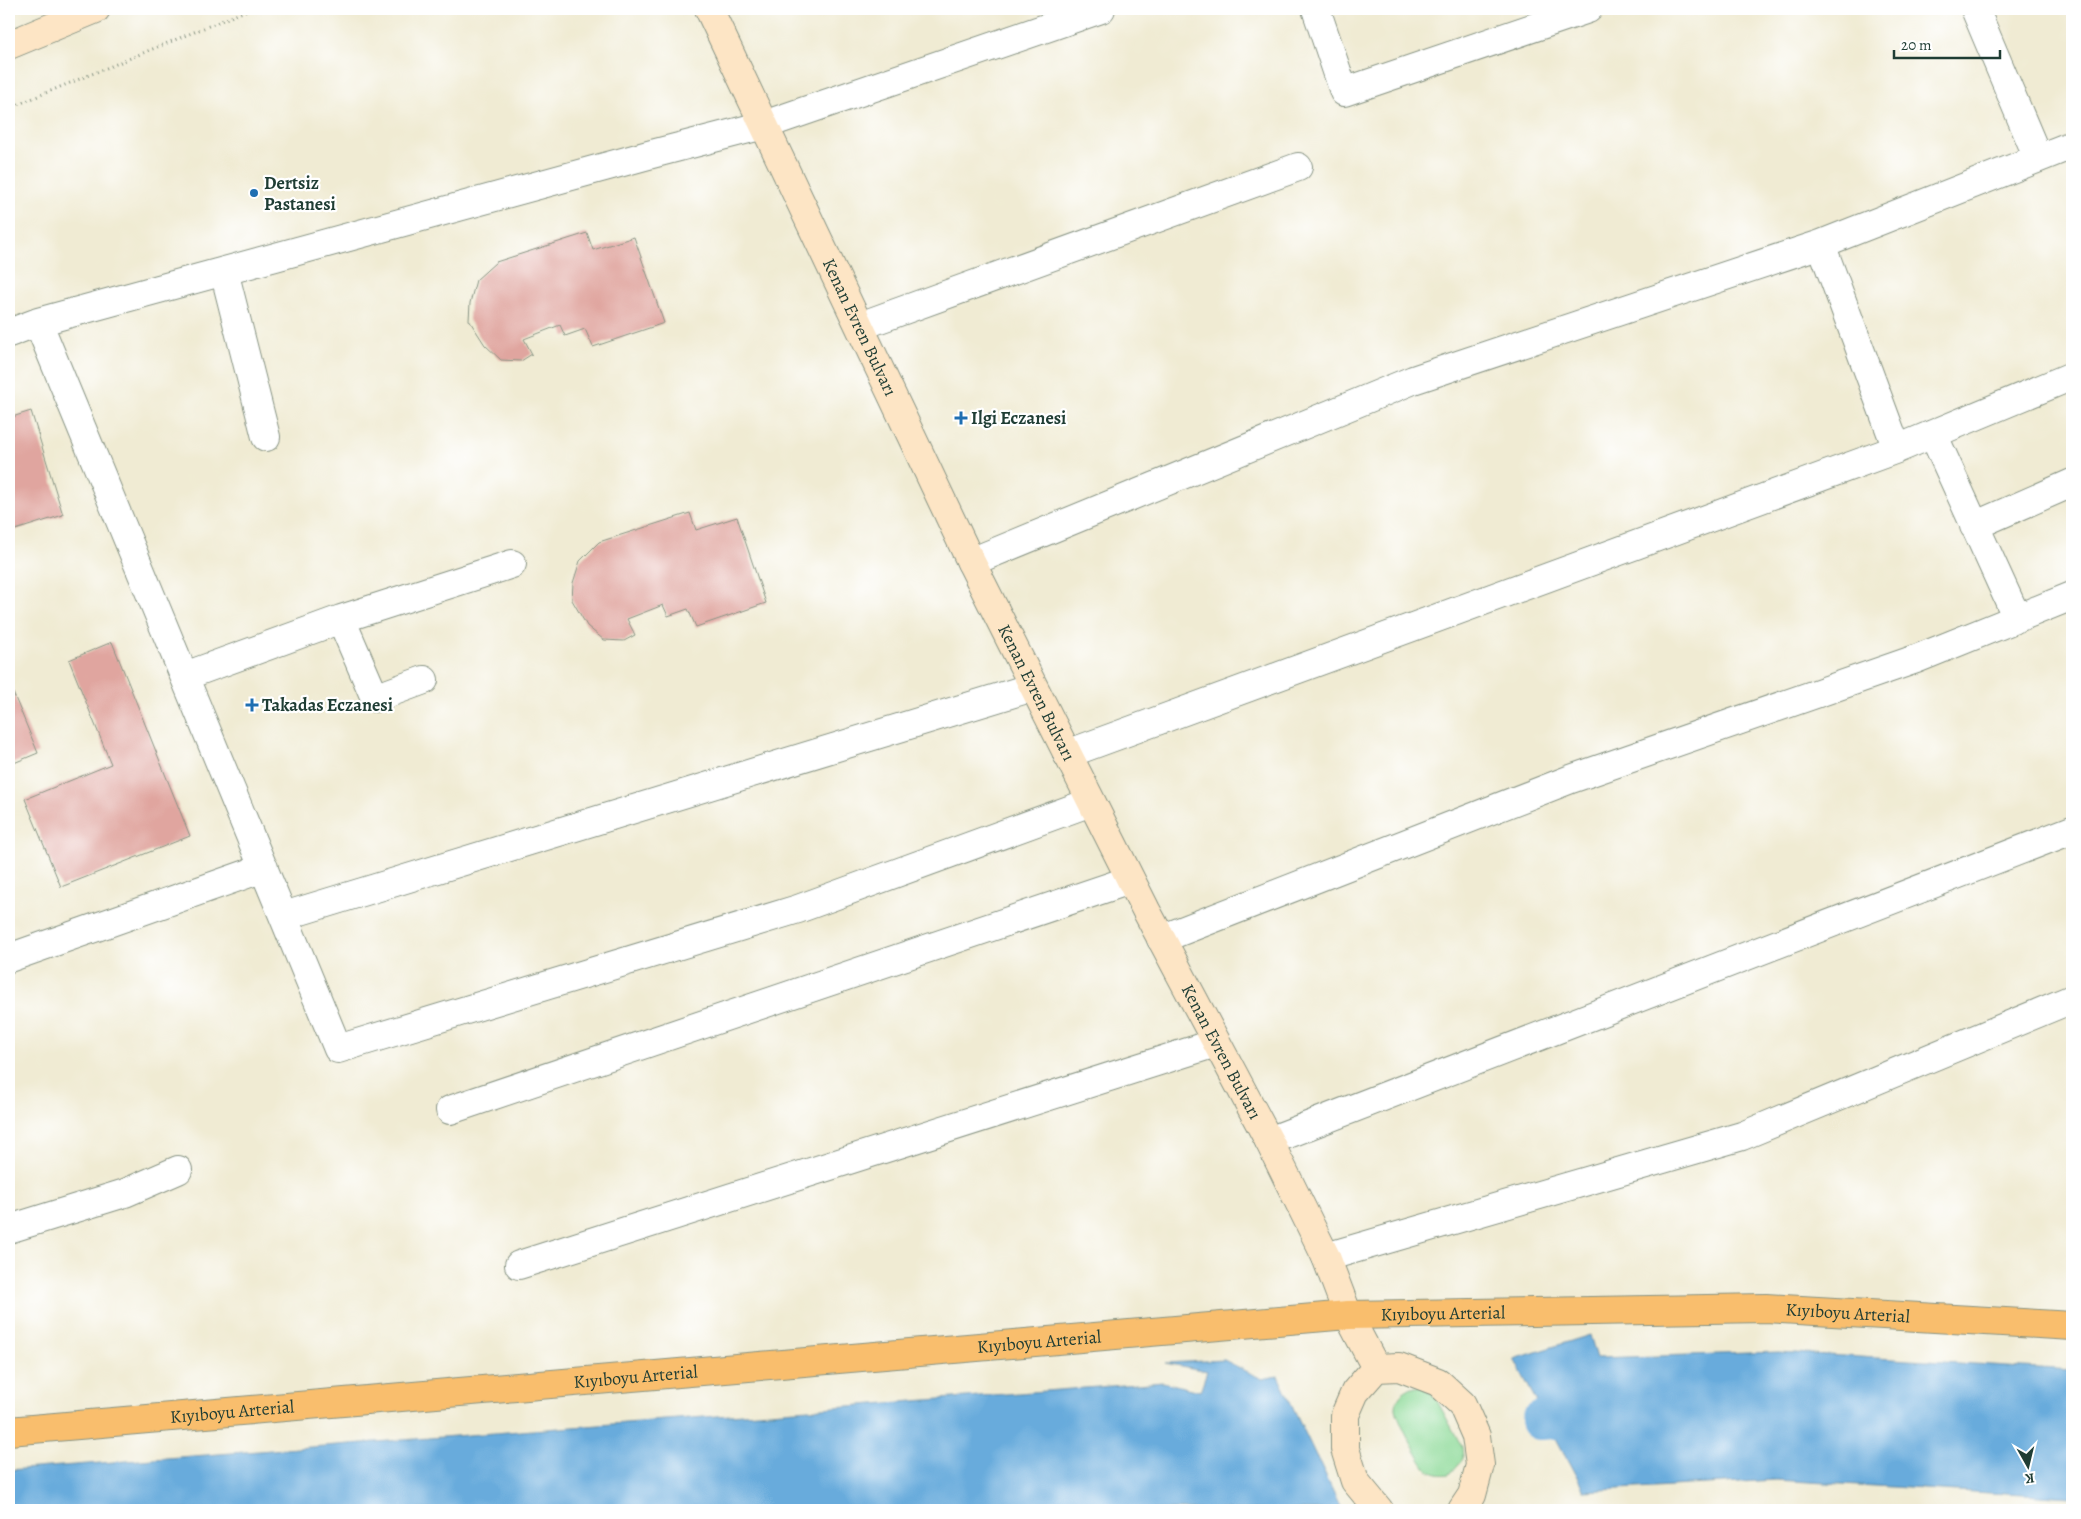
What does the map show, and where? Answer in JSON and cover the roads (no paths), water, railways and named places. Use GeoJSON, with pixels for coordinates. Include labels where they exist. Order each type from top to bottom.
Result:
{"type":"FeatureCollection","features":[{"type":"Feature","properties":{"kind":"main road"},"geometry":{"type":"LineString","coordinates":[[9,45],[96,9]]}},
{"type":"Feature","properties":{"kind":"main road","name":"Kenan Evren Bulvarı"},"geometry":{"type":"LineString","coordinates":[[709,9],[971,562],[1130,880],[1268,1141],[1326,1257],[1348,1315],[1376,1368]]}},
{"type":"Feature","properties":{"kind":"main road","name":"Kıyıboyu Arterial"},"geometry":{"type":"LineString","coordinates":[[9,1431],[1348,1315],[1766,1308],[2072,1326]]}},
{"type":"Feature","properties":{"kind":"main road"},"geometry":{"type":"LineString","coordinates":[[1379,1510],[1355,1481],[1345,1449],[1345,1415],[1354,1392],[1376,1368],[1399,1366],[1438,1382],[1462,1404],[1476,1436],[1480,1465],[1472,1495],[1462,1510]]}},
{"type":"Feature","properties":{"kind":"street"},"geometry":{"type":"LineString","coordinates":[[9,332],[38,322],[643,156],[764,125],[1097,9]]}},
{"type":"Feature","properties":{"kind":"street"},"geometry":{"type":"LineString","coordinates":[[1316,9],[1344,92],[1588,9]]}},
{"type":"Feature","properties":{"kind":"street"},"geometry":{"type":"LineString","coordinates":[[1975,9],[2038,158]]}},
{"type":"Feature","properties":{"kind":"street"},"geometry":{"type":"LineString","coordinates":[[971,562],[1413,380],[1821,244],[2072,145]]}},
{"type":"Feature","properties":{"kind":"street"},"geometry":{"type":"LineString","coordinates":[[860,326],[1298,167]]}},
{"type":"Feature","properties":{"kind":"street"},"geometry":{"type":"LineString","coordinates":[[1821,244],[1898,449]]}},
{"type":"Feature","properties":{"kind":"street"},"geometry":{"type":"LineString","coordinates":[[224,271],[266,437]]}},
{"type":"Feature","properties":{"kind":"street"},"geometry":{"type":"LineString","coordinates":[[38,322],[338,1049],[798,909],[1091,802]]}},
{"type":"Feature","properties":{"kind":"street"},"geometry":{"type":"LineString","coordinates":[[1067,754],[1898,449],[2072,376]]}},
{"type":"Feature","properties":{"kind":"street"},"geometry":{"type":"LineString","coordinates":[[1933,434],[2016,618]]}},
{"type":"Feature","properties":{"kind":"street"},"geometry":{"type":"LineString","coordinates":[[1974,526],[2072,483]]}},
{"type":"Feature","properties":{"kind":"street"},"geometry":{"type":"LineString","coordinates":[[185,676],[341,619],[512,564]]}},
{"type":"Feature","properties":{"kind":"street"},"geometry":{"type":"LineString","coordinates":[[1161,939],[1571,780],[1916,659],[2072,596]]}},
{"type":"Feature","properties":{"kind":"street"},"geometry":{"type":"LineString","coordinates":[[341,619],[375,698],[424,680]]}},
{"type":"Feature","properties":{"kind":"street"},"geometry":{"type":"LineString","coordinates":[[284,916],[1033,687]]}},
{"type":"Feature","properties":{"kind":"street"},"geometry":{"type":"LineString","coordinates":[[1268,1141],[2072,830]]}},
{"type":"Feature","properties":{"kind":"street"},"geometry":{"type":"LineString","coordinates":[[9,958],[264,868]]}},
{"type":"Feature","properties":{"kind":"street"},"geometry":{"type":"LineString","coordinates":[[450,1110],[1130,880]]}},
{"type":"Feature","properties":{"kind":"street"},"geometry":{"type":"LineString","coordinates":[[1326,1257],[1742,1136],[2072,999]]}},
{"type":"Feature","properties":{"kind":"street"},"geometry":{"type":"LineString","coordinates":[[519,1265],[1216,1043]]}},
{"type":"Feature","properties":{"kind":"street"},"geometry":{"type":"LineString","coordinates":[[9,1229],[125,1193],[178,1170]]}},
{"type":"Feature","properties":{"kind":"water"},"geometry":{"type":"Polygon","coordinates":[[[1590,1335],[1597,1358],[1779,1352],[2072,1370],[2072,1498],[1776,1480],[1584,1491],[1514,1359],[1590,1335]]]}},
{"type":"Feature","properties":{"kind":"water"},"geometry":{"type":"Polygon","coordinates":[[[1224,1360],[1262,1379],[1278,1376],[1341,1508],[1316,1510],[9,1510],[9,1470],[1163,1382],[1200,1391],[1207,1371],[1165,1363],[1224,1360]]]}},
{"type":"Feature","properties":{"kind":"waterway"},"geometry":{"type":"LineString","coordinates":[[1540,1421],[1597,1417]]}},
{"type":"Feature","properties":{"kind":"place","name":"Dertsiz Pastanesi"},"geometry":{"type":"Point","coordinates":[254,193]}},
{"type":"Feature","properties":{"kind":"place","name":"Ilgi Eczanesi"},"geometry":{"type":"Point","coordinates":[961,418]}},
{"type":"Feature","properties":{"kind":"place","name":"Takadas Eczanesi"},"geometry":{"type":"Point","coordinates":[252,705]}}]}
